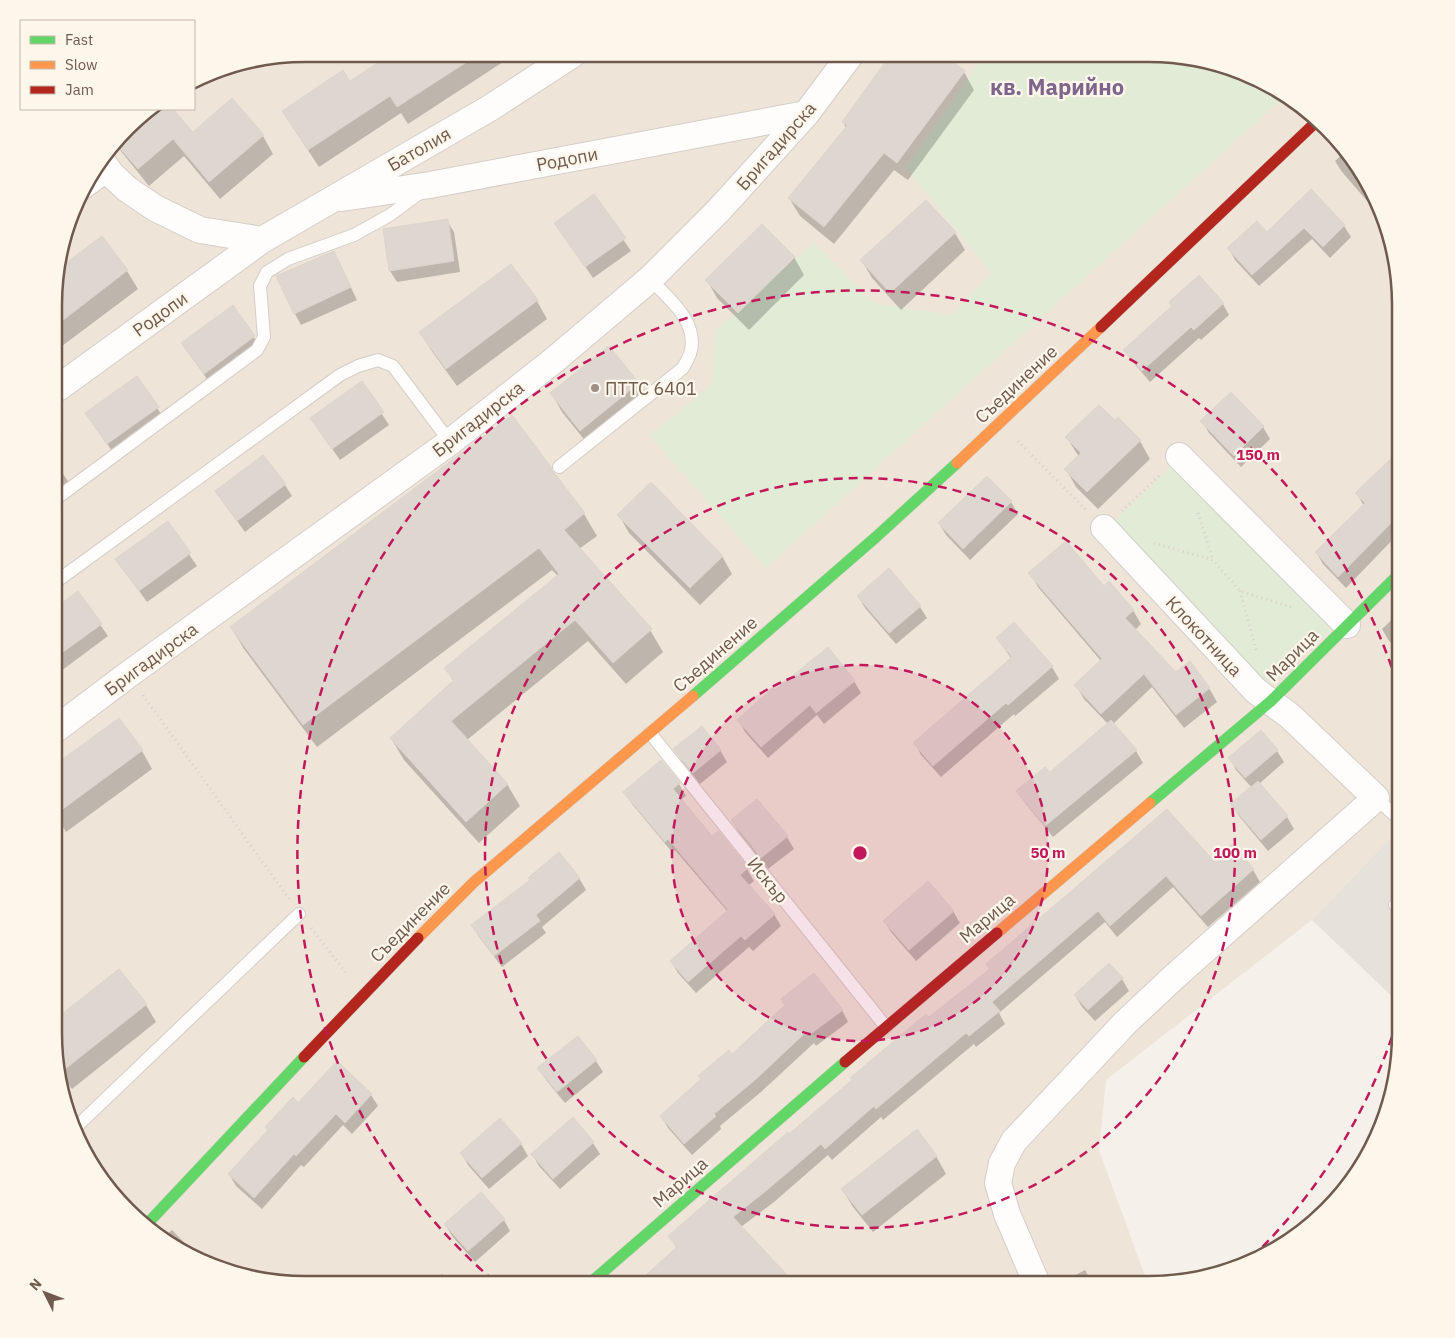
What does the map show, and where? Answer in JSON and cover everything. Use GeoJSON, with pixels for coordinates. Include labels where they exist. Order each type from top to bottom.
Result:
{"type":"FeatureCollection","features":[{"type":"Feature","properties":{"kind":"street","name":"Батолия"},"geometry":{"type":"LineString","coordinates":[[262,240],[490,108],[561,62]]}},
{"type":"Feature","properties":{"kind":"street","name":"Бригадирска"},"geometry":{"type":"LineString","coordinates":[[62,725],[129,674],[450,442],[553,361],[650,279],[719,210],[806,114],[845,62]]}},
{"type":"Feature","properties":{"kind":"street","name":"Родопи"},"geometry":{"type":"LineString","coordinates":[[327,201],[430,185],[806,114]]}},
{"type":"Feature","properties":{"kind":"street","name":"Съединение"},"geometry":{"type":"LineString","coordinates":[[151,1220],[363,994],[474,882],[650,733],[876,537],[1000,423],[1312,125]]}},
{"type":"Feature","properties":{"kind":"street"},"geometry":{"type":"LineString","coordinates":[[107,167],[127,189],[156,208],[200,230],[262,240]]}},
{"type":"Feature","properties":{"kind":"street","name":"Родопи"},"geometry":{"type":"LineString","coordinates":[[62,385],[262,240]]}},
{"type":"Feature","properties":{"kind":"street"},"geometry":{"type":"LineString","coordinates":[[1180,456],[1347,625]]}},
{"type":"Feature","properties":{"kind":"street","name":"Клокотница"},"geometry":{"type":"LineString","coordinates":[[1104,528],[1256,691],[1290,716],[1376,798]]}},
{"type":"Feature","properties":{"kind":"street","name":"Марица"},"geometry":{"type":"LineString","coordinates":[[598,1276],[886,1027],[1270,701],[1392,581]]}},
{"type":"Feature","properties":{"kind":"street"},"geometry":{"type":"LineString","coordinates":[[1034,1276],[1007,1214],[998,1183],[1002,1162],[1014,1141],[1125,1023],[1174,977],[1376,798]]}},
{"type":"Feature","properties":{"kind":"lane"},"geometry":{"type":"LineString","coordinates":[[62,494],[257,350],[264,337],[260,286],[267,272],[288,259],[354,236],[390,215],[430,185]]}},
{"type":"Feature","properties":{"kind":"lane"},"geometry":{"type":"LineString","coordinates":[[559,466],[683,368],[690,353],[691,331],[683,316],[650,279]]}},
{"type":"Feature","properties":{"kind":"lane"},"geometry":{"type":"LineString","coordinates":[[62,577],[340,375],[358,366],[378,360],[393,366],[450,442]]}},
{"type":"Feature","properties":{"kind":"lane","name":"Искър"},"geometry":{"type":"LineString","coordinates":[[650,733],[886,1027]]}},
{"type":"Feature","properties":{"kind":"lane"},"geometry":{"type":"LineString","coordinates":[[1376,798],[1392,813]]}},
{"type":"Feature","properties":{"kind":"lane"},"geometry":{"type":"LineString","coordinates":[[80,1123],[299,914]]}},
{"type":"Feature","properties":{"kind":"path"},"geometry":{"type":"LineString","coordinates":[[1000,423],[1104,528],[1180,456]]}},
{"type":"Feature","properties":{"kind":"path"},"geometry":{"type":"LineString","coordinates":[[1150,542],[1213,560],[1240,591],[1258,655]]}},
{"type":"Feature","properties":{"kind":"path"},"geometry":{"type":"LineString","coordinates":[[1240,591],[1293,608]]}},
{"type":"Feature","properties":{"kind":"path"},"geometry":{"type":"LineString","coordinates":[[129,674],[299,914],[363,994]]}},
{"type":"Feature","properties":{"kind":"shaded area"},"geometry":{"type":"Polygon","coordinates":[[[305,62],[1150,62],[1197,67],[1243,81],[1285,103],[1310,123],[1332,145],[1352,170],[1374,212],[1388,258],[1392,289],[1392,836],[1312,920],[1106,1080],[1099,1150],[1145,1276],[289,1275],[258,1271],[212,1257],[170,1235],[145,1215],[123,1193],[103,1168],[81,1126],[67,1080],[63,1049],[62,305],[67,258],[81,212],[103,170],[123,145],[145,123],[161,110],[195,110],[195,90],[227,75],[258,67],[305,62]]]}},
{"type":"Feature","properties":{"kind":"shaded area"},"geometry":{"type":"Polygon","coordinates":[[[1392,836],[1392,996],[1312,920],[1392,836]]]}},
{"type":"Feature","properties":{"kind":"green space"},"geometry":{"type":"Polygon","coordinates":[[[979,62],[1150,62],[1182,65],[1228,75],[1280,100],[766,568],[649,435],[712,385],[716,330],[814,242],[873,303],[951,315],[991,273],[906,168],[979,62]]]}},
{"type":"Feature","properties":{"kind":"green space"},"geometry":{"type":"Polygon","coordinates":[[[1182,456],[1338,624],[1271,685],[1246,677],[1105,530],[1182,456]]]}},
{"type":"Feature","properties":{"kind":"building"},"geometry":{"type":"Polygon","coordinates":[[[379,62],[467,62],[397,107],[390,96],[308,150],[282,111],[343,70],[350,81],[379,62]]]}},
{"type":"Feature","properties":{"kind":"building"},"geometry":{"type":"Polygon","coordinates":[[[885,62],[953,62],[965,71],[897,163],[884,153],[824,227],[788,198],[847,126],[842,122],[885,62]]]}},
{"type":"Feature","properties":{"kind":"building"},"geometry":{"type":"Polygon","coordinates":[[[232,98],[264,135],[209,182],[173,139],[138,169],[120,149],[161,110],[174,110],[193,132],[232,98]]]}},
{"type":"Feature","properties":{"kind":"building"},"geometry":{"type":"Polygon","coordinates":[[[1311,189],[1345,225],[1323,247],[1304,228],[1252,275],[1227,248],[1257,221],[1267,232],[1311,189]]]}},
{"type":"Feature","properties":{"kind":"building"},"geometry":{"type":"Polygon","coordinates":[[[594,194],[626,238],[585,267],[554,223],[594,194]]]}},
{"type":"Feature","properties":{"kind":"building"},"geometry":{"type":"Polygon","coordinates":[[[926,200],[956,232],[890,293],[860,260],[926,200]]]}},
{"type":"Feature","properties":{"kind":"building"},"geometry":{"type":"Polygon","coordinates":[[[448,219],[454,261],[389,271],[383,229],[448,219]]]}},
{"type":"Feature","properties":{"kind":"building"},"geometry":{"type":"Polygon","coordinates":[[[762,224],[795,257],[738,313],[705,280],[762,224]]]}},
{"type":"Feature","properties":{"kind":"building"},"geometry":{"type":"Polygon","coordinates":[[[102,236],[128,270],[62,321],[66,263],[102,236]]]}},
{"type":"Feature","properties":{"kind":"building"},"geometry":{"type":"Polygon","coordinates":[[[334,251],[351,287],[294,314],[276,276],[334,251]]]}},
{"type":"Feature","properties":{"kind":"building"},"geometry":{"type":"Polygon","coordinates":[[[511,264],[538,300],[446,369],[419,332],[511,264]]]}},
{"type":"Feature","properties":{"kind":"building"},"geometry":{"type":"Polygon","coordinates":[[[1199,275],[1224,303],[1194,330],[1191,327],[1142,371],[1123,350],[1172,306],[1169,302],[1199,275]]]}},
{"type":"Feature","properties":{"kind":"building"},"geometry":{"type":"Polygon","coordinates":[[[233,305],[255,336],[204,374],[181,343],[233,305]]]}},
{"type":"Feature","properties":{"kind":"building","name":"ПТТС 6401"},"geometry":{"type":"Polygon","coordinates":[[[609,346],[639,383],[580,431],[550,393],[609,346]]]}},
{"type":"Feature","properties":{"kind":"building"},"geometry":{"type":"Polygon","coordinates":[[[137,376],[159,407],[107,444],[85,413],[137,376]]]}},
{"type":"Feature","properties":{"kind":"building"},"geometry":{"type":"Polygon","coordinates":[[[362,381],[384,412],[332,449],[310,418],[362,381]]]}},
{"type":"Feature","properties":{"kind":"building"},"geometry":{"type":"Polygon","coordinates":[[[1231,392],[1264,426],[1234,456],[1200,421],[1231,392]]]}},
{"type":"Feature","properties":{"kind":"building"},"geometry":{"type":"Polygon","coordinates":[[[1099,405],[1115,420],[1118,417],[1141,440],[1087,492],[1064,469],[1081,453],[1065,437],[1099,405]]]}},
{"type":"Feature","properties":{"kind":"building"},"geometry":{"type":"Polygon","coordinates":[[[512,415],[551,467],[552,472],[585,513],[564,530],[652,629],[613,663],[575,620],[451,721],[508,784],[466,822],[390,738],[454,680],[444,668],[559,574],[539,548],[303,725],[230,627],[512,415]]]}},
{"type":"Feature","properties":{"kind":"building"},"geometry":{"type":"Polygon","coordinates":[[[263,455],[286,484],[237,521],[215,491],[263,455]]]}},
{"type":"Feature","properties":{"kind":"building"},"geometry":{"type":"Polygon","coordinates":[[[1392,458],[1392,522],[1338,577],[1315,552],[1365,503],[1355,493],[1392,458]]]}},
{"type":"Feature","properties":{"kind":"building"},"geometry":{"type":"Polygon","coordinates":[[[987,476],[1012,501],[963,549],[938,523],[987,476]]]}},
{"type":"Feature","properties":{"kind":"building"},"geometry":{"type":"Polygon","coordinates":[[[651,482],[723,556],[690,588],[617,515],[651,482]]]}},
{"type":"Feature","properties":{"kind":"building"},"geometry":{"type":"Polygon","coordinates":[[[168,521],[191,553],[139,591],[115,559],[168,521]]]}},
{"type":"Feature","properties":{"kind":"building"},"geometry":{"type":"Polygon","coordinates":[[[1066,541],[1104,586],[1109,581],[1134,610],[1125,618],[1176,672],[1190,661],[1210,688],[1176,715],[1144,674],[1101,714],[1074,685],[1102,659],[1028,573],[1066,541]]]}},
{"type":"Feature","properties":{"kind":"building"},"geometry":{"type":"Polygon","coordinates":[[[889,568],[921,606],[889,633],[857,596],[889,568]]]}},
{"type":"Feature","properties":{"kind":"building"},"geometry":{"type":"Polygon","coordinates":[[[78,591],[102,624],[62,653],[62,603],[78,591]]]}},
{"type":"Feature","properties":{"kind":"building"},"geometry":{"type":"Polygon","coordinates":[[[1014,622],[1053,666],[1008,705],[1006,703],[933,766],[913,743],[1012,657],[996,638],[1014,622]]]}},
{"type":"Feature","properties":{"kind":"building"},"geometry":{"type":"Polygon","coordinates":[[[828,647],[855,681],[816,713],[810,705],[761,747],[737,720],[773,688],[775,690],[828,647]]]}},
{"type":"Feature","properties":{"kind":"building"},"geometry":{"type":"Polygon","coordinates":[[[119,718],[143,750],[62,810],[62,760],[119,718]]]}},
{"type":"Feature","properties":{"kind":"building"},"geometry":{"type":"Polygon","coordinates":[[[1111,720],[1137,750],[1045,826],[1016,791],[1045,767],[1050,772],[1111,720]]]}},
{"type":"Feature","properties":{"kind":"building"},"geometry":{"type":"Polygon","coordinates":[[[702,726],[721,750],[693,773],[673,749],[702,726]]]}},
{"type":"Feature","properties":{"kind":"building"},"geometry":{"type":"Polygon","coordinates":[[[1261,730],[1278,750],[1245,778],[1228,758],[1261,730]]]}},
{"type":"Feature","properties":{"kind":"building"},"geometry":{"type":"Polygon","coordinates":[[[661,760],[680,783],[673,789],[712,836],[718,831],[748,868],[740,875],[775,914],[745,940],[741,936],[688,982],[670,961],[728,910],[668,839],[665,842],[623,792],[661,760]]]}},
{"type":"Feature","properties":{"kind":"building"},"geometry":{"type":"Polygon","coordinates":[[[1258,781],[1288,816],[1261,840],[1230,804],[1258,781]]]}},
{"type":"Feature","properties":{"kind":"building"},"geometry":{"type":"Polygon","coordinates":[[[757,799],[788,836],[761,858],[731,820],[757,799]]]}},
{"type":"Feature","properties":{"kind":"building"},"geometry":{"type":"Polygon","coordinates":[[[1167,809],[1213,860],[1232,844],[1254,869],[1201,916],[1166,876],[1110,926],[1098,911],[992,1002],[1000,1011],[969,1036],[966,1033],[876,1109],[874,1106],[825,1149],[821,1144],[733,1217],[786,1276],[645,1276],[677,1247],[668,1236],[788,1132],[789,1134],[852,1080],[850,1078],[926,1014],[929,1017],[990,969],[986,964],[1167,809]]]}},
{"type":"Feature","properties":{"kind":"building"},"geometry":{"type":"Polygon","coordinates":[[[559,852],[580,878],[536,915],[540,921],[494,956],[471,925],[530,880],[528,878],[559,852]]]}},
{"type":"Feature","properties":{"kind":"building"},"geometry":{"type":"Polygon","coordinates":[[[928,881],[954,911],[909,950],[883,921],[928,881]]]}},
{"type":"Feature","properties":{"kind":"building"},"geometry":{"type":"Polygon","coordinates":[[[1109,963],[1123,978],[1088,1010],[1074,995],[1109,963]]]}},
{"type":"Feature","properties":{"kind":"building"},"geometry":{"type":"Polygon","coordinates":[[[119,969],[147,1004],[65,1069],[62,1014],[119,969]]]}},
{"type":"Feature","properties":{"kind":"building"},"geometry":{"type":"Polygon","coordinates":[[[814,973],[843,1010],[809,1035],[806,1032],[755,1080],[714,1114],[716,1116],[684,1144],[660,1116],[701,1079],[698,1076],[729,1050],[732,1054],[785,1005],[781,999],[814,973]]]}},
{"type":"Feature","properties":{"kind":"building"},"geometry":{"type":"Polygon","coordinates":[[[578,1036],[597,1060],[557,1092],[537,1068],[578,1036]]]}},
{"type":"Feature","properties":{"kind":"building"},"geometry":{"type":"Polygon","coordinates":[[[337,1061],[372,1094],[345,1123],[336,1114],[296,1156],[294,1154],[254,1198],[228,1174],[268,1130],[265,1127],[293,1097],[298,1103],[337,1061]]]}},
{"type":"Feature","properties":{"kind":"building"},"geometry":{"type":"Polygon","coordinates":[[[573,1117],[594,1142],[553,1179],[531,1154],[573,1117]]]}},
{"type":"Feature","properties":{"kind":"building"},"geometry":{"type":"Polygon","coordinates":[[[500,1118],[522,1143],[482,1178],[460,1153],[500,1118]]]}},
{"type":"Feature","properties":{"kind":"building"},"geometry":{"type":"Polygon","coordinates":[[[917,1129],[937,1156],[862,1215],[841,1189],[917,1129]]]}},
{"type":"Feature","properties":{"kind":"building"},"geometry":{"type":"Polygon","coordinates":[[[481,1192],[505,1219],[468,1251],[444,1224],[481,1192]]]}},
{"type":"Feature","properties":{"kind":"traffic: fast"},"geometry":{"type":"LineString","coordinates":[[693,696],[876,537],[957,463]]}},
{"type":"Feature","properties":{"kind":"traffic: fast"},"geometry":{"type":"LineString","coordinates":[[1150,803],[1271,701],[1392,581]]}},
{"type":"Feature","properties":{"kind":"traffic: fast"},"geometry":{"type":"LineString","coordinates":[[151,1220],[304,1057]]}},
{"type":"Feature","properties":{"kind":"traffic: fast"},"geometry":{"type":"LineString","coordinates":[[598,1276],[845,1062]]}},
{"type":"Feature","properties":{"kind":"traffic: slow"},"geometry":{"type":"LineString","coordinates":[[957,463],[1101,327]]}},
{"type":"Feature","properties":{"kind":"traffic: slow"},"geometry":{"type":"LineString","coordinates":[[418,938],[474,882],[693,696]]}},
{"type":"Feature","properties":{"kind":"traffic: slow"},"geometry":{"type":"LineString","coordinates":[[997,933],[1150,803]]}},
{"type":"Feature","properties":{"kind":"traffic: jam"},"geometry":{"type":"LineString","coordinates":[[1101,327],[1312,125]]}},
{"type":"Feature","properties":{"kind":"traffic: jam"},"geometry":{"type":"LineString","coordinates":[[845,1062],[997,933]]}},
{"type":"Feature","properties":{"kind":"traffic: jam"},"geometry":{"type":"LineString","coordinates":[[304,1057],[418,938]]}},
{"type":"Feature","properties":{"kind":"place","name":"ПТТС 6401"},"geometry":{"type":"Point","coordinates":[595,388]}},
{"type":"Feature","properties":{"kind":"district","name":"кв. Марийно"},"geometry":{"type":"Point","coordinates":[1057,86]}}]}
